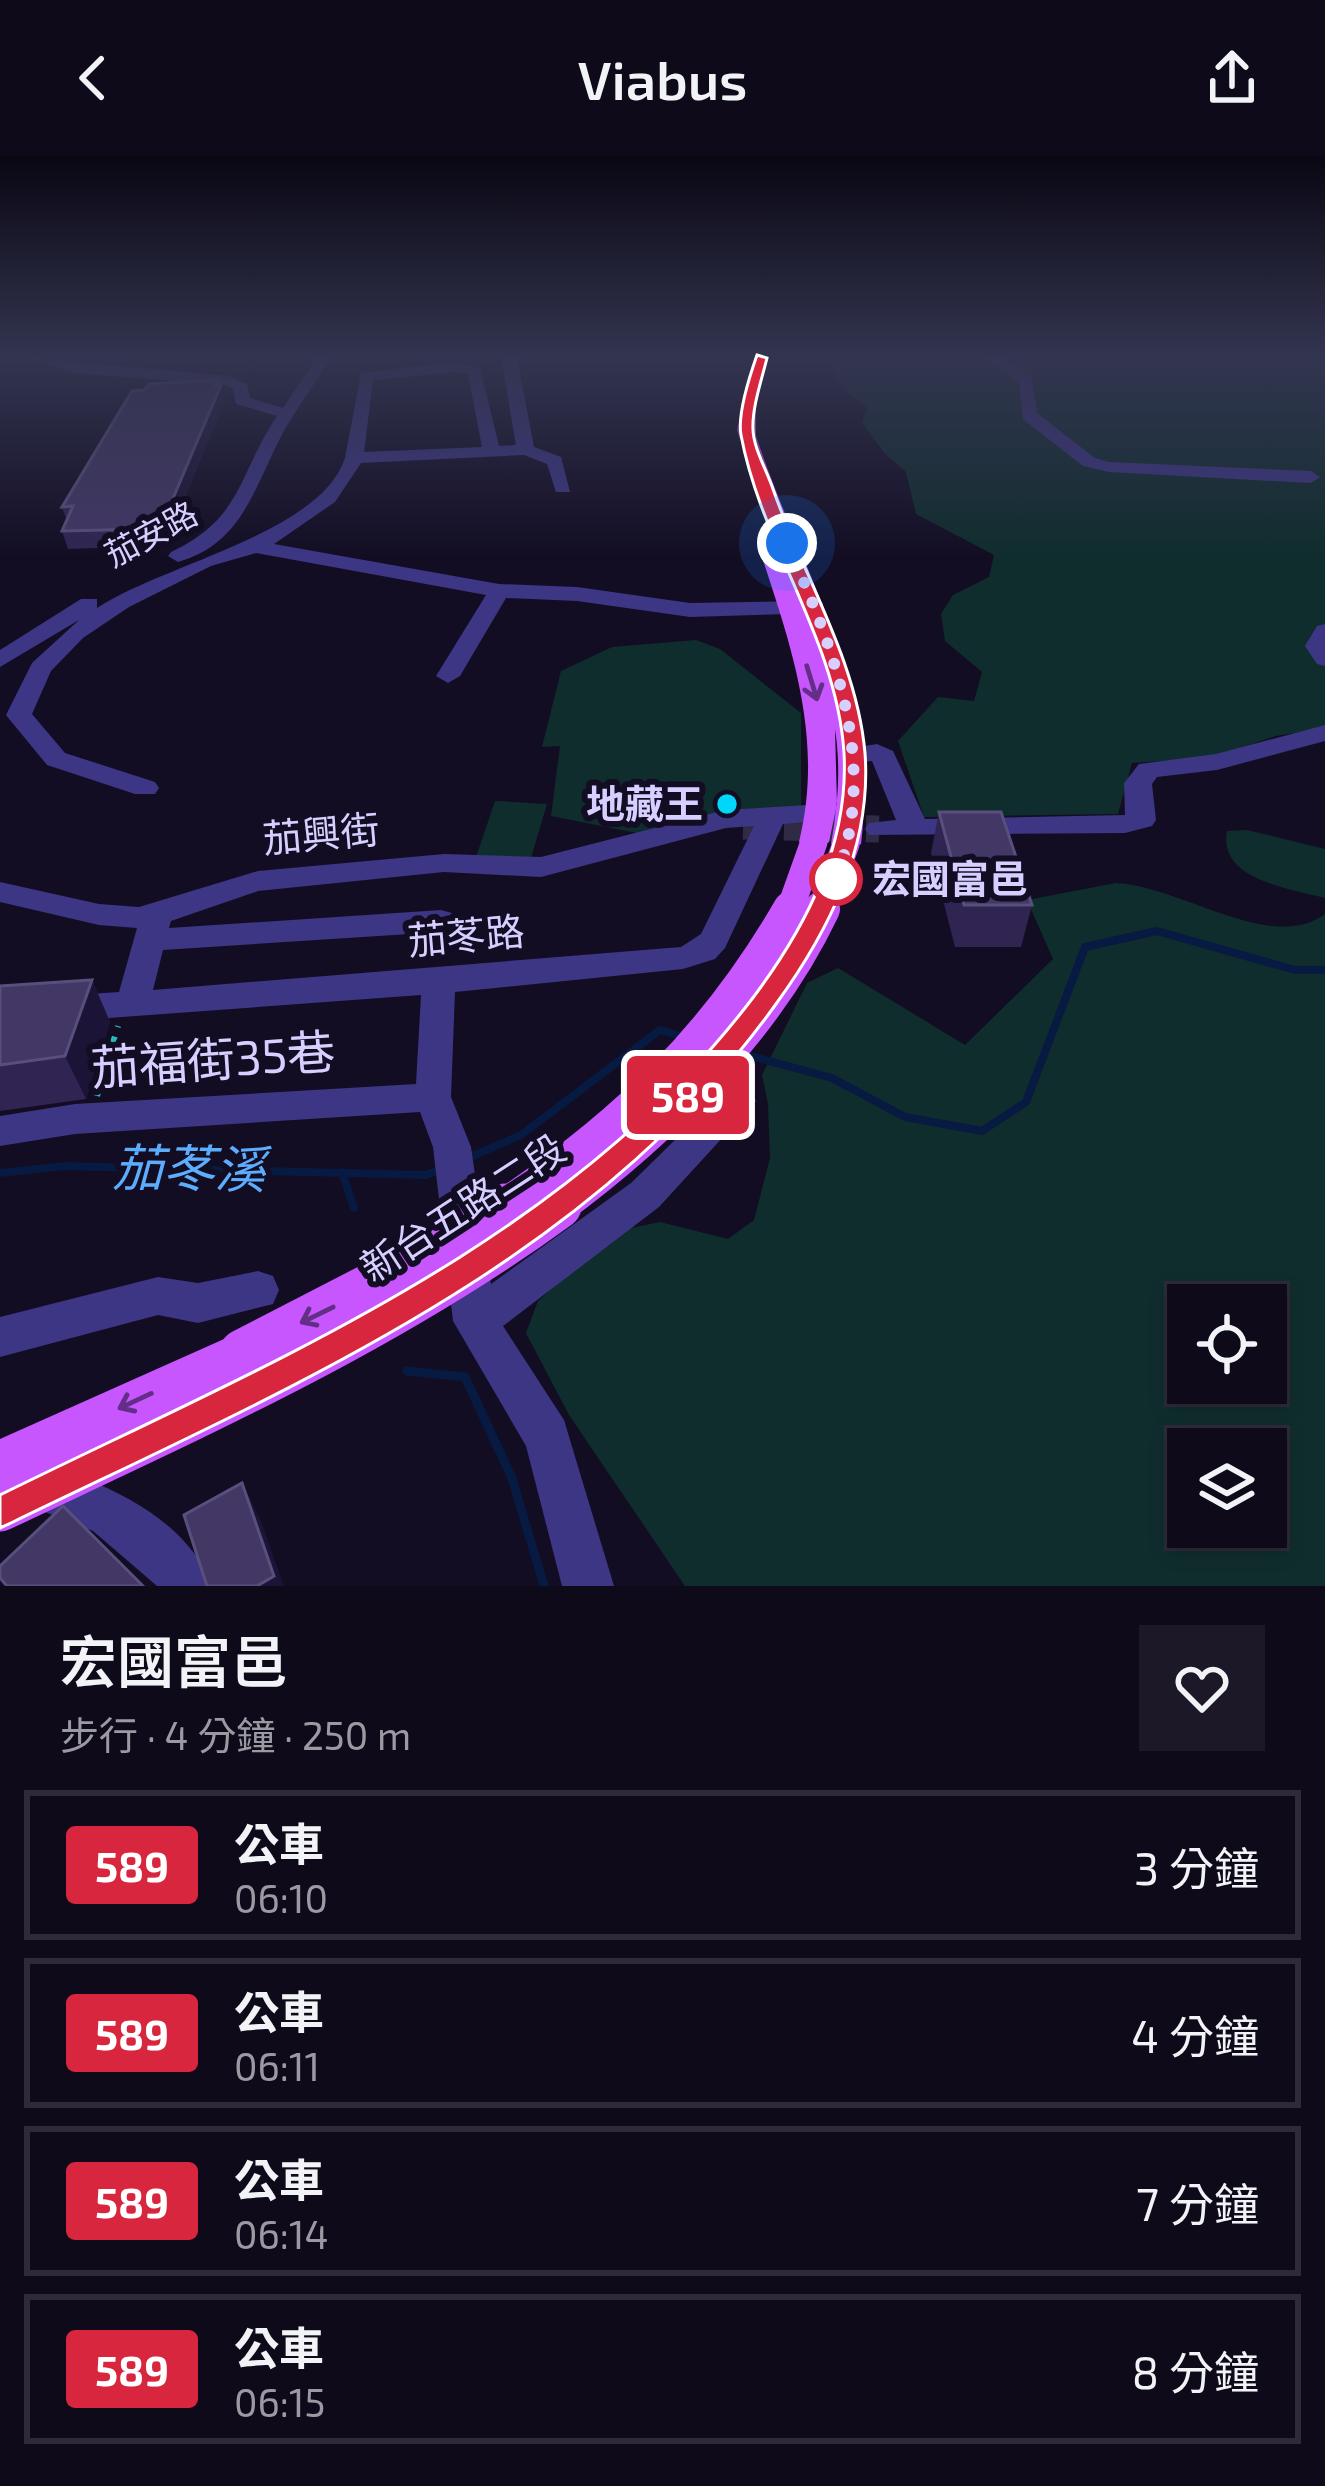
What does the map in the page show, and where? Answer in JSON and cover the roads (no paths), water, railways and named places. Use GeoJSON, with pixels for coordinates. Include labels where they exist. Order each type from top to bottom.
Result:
{"type":"FeatureCollection","features":[{"type":"Feature","properties":{"kind":"main road","name":"新台五路二段"},"geometry":{"type":"LineString","coordinates":[[0,1509],[273,1378],[430,1292],[595,1181],[683,1100],[762,1006],[829,899],[855,755],[849,715],[788,572],[747,425]]}},
{"type":"Feature","properties":{"kind":"main road","name":"新台五路二段"},"geometry":{"type":"LineString","coordinates":[[0,1466],[359,1294],[464,1235],[556,1171],[634,1106],[730,1004],[843,828],[802,608]]}},
{"type":"Feature","properties":{"kind":"street","name":"茄安路"},"geometry":{"type":"LineString","coordinates":[[0,660],[134,576],[210,541],[230,524],[281,425]]}},
{"type":"Feature","properties":{"kind":"street"},"geometry":{"type":"LineString","coordinates":[[145,788],[56,759],[19,715],[40,668],[75,633],[121,602],[204,562],[255,547],[317,509],[352,471],[359,425]]}},
{"type":"Feature","properties":{"kind":"street"},"geometry":{"type":"LineString","coordinates":[[487,425],[492,452]]}},
{"type":"Feature","properties":{"kind":"street"},"geometry":{"type":"LineString","coordinates":[[521,425],[526,450]]}},
{"type":"Feature","properties":{"kind":"street"},"geometry":{"type":"LineString","coordinates":[[1041,425],[1089,462],[1172,473],[1311,477]]}},
{"type":"Feature","properties":{"kind":"street"},"geometry":{"type":"LineString","coordinates":[[354,458],[526,450],[555,461],[563,488]]}},
{"type":"Feature","properties":{"kind":"street"},"geometry":{"type":"LineString","coordinates":[[255,547],[499,591],[577,594],[690,610],[802,608]]}},
{"type":"Feature","properties":{"kind":"street"},"geometry":{"type":"LineString","coordinates":[[723,608],[788,572]]}},
{"type":"Feature","properties":{"kind":"street"},"geometry":{"type":"LineString","coordinates":[[448,676],[499,591]]}},
{"type":"Feature","properties":{"kind":"street"},"geometry":{"type":"LineString","coordinates":[[1325,631],[1317,646],[1325,659]]}},
{"type":"Feature","properties":{"kind":"street"},"geometry":{"type":"LineString","coordinates":[[774,813],[843,828],[1125,824],[1142,820],[1138,783],[1149,770],[1216,762],[1292,739],[1325,737]]}},
{"type":"Feature","properties":{"kind":"street"},"geometry":{"type":"LineString","coordinates":[[1243,752],[1305,749],[1325,753]]}},
{"type":"Feature","properties":{"kind":"street"},"geometry":{"type":"LineString","coordinates":[[855,755],[877,752],[884,758],[914,828]]}},
{"type":"Feature","properties":{"kind":"street","name":"茄興街"},"geometry":{"type":"LineString","coordinates":[[0,892],[153,927],[227,886],[444,862],[541,867],[724,819],[774,813]]}},
{"type":"Feature","properties":{"kind":"street","name":"茄苳路"},"geometry":{"type":"LineString","coordinates":[[0,1013],[682,958],[704,951],[715,940],[774,813]]}},
{"type":"Feature","properties":{"kind":"street","name":"茄興街"},"geometry":{"type":"LineString","coordinates":[[654,837],[743,826]]}},
{"type":"Feature","properties":{"kind":"street"},"geometry":{"type":"LineString","coordinates":[[129,1002],[153,927],[441,921]]}},
{"type":"Feature","properties":{"kind":"street"},"geometry":{"type":"LineString","coordinates":[[440,981],[433,1097],[453,1162],[475,1321],[547,1437],[587,1586]]}},
{"type":"Feature","properties":{"kind":"street","name":"茄福街35巷"},"geometry":{"type":"LineString","coordinates":[[0,1131],[90,1118],[433,1097]]}},
{"type":"Feature","properties":{"kind":"street"},"geometry":{"type":"LineString","coordinates":[[475,1321],[645,1195],[738,1100]]}},
{"type":"Feature","properties":{"kind":"street"},"geometry":{"type":"LineString","coordinates":[[0,1337],[158,1296],[198,1303],[258,1290]]}},
{"type":"Feature","properties":{"kind":"street"},"geometry":{"type":"LineString","coordinates":[[0,1466],[110,1513],[181,1573],[187,1586]]}},
{"type":"Feature","properties":{"kind":"waterway"},"geometry":{"type":"LineString","coordinates":[[743,1054],[832,1078],[905,1117],[982,1131],[1026,1102],[1085,947],[1157,931],[1295,970],[1325,970]]}},
{"type":"Feature","properties":{"kind":"waterway"},"geometry":{"type":"LineString","coordinates":[[468,1158],[521,1135],[660,1030],[684,1037]]}},
{"type":"Feature","properties":{"kind":"waterway","name":"茄苳溪"},"geometry":{"type":"LineString","coordinates":[[0,1173],[65,1166],[342,1173]]}},
{"type":"Feature","properties":{"kind":"waterway"},"geometry":{"type":"LineString","coordinates":[[342,1173],[426,1175],[439,1170]]}},
{"type":"Feature","properties":{"kind":"waterway","name":"茄苳溪"},"geometry":{"type":"LineString","coordinates":[[342,1173],[354,1208]]}},
{"type":"Feature","properties":{"kind":"waterway","name":"茄苳溪"},"geometry":{"type":"LineString","coordinates":[[407,1371],[465,1377],[512,1478],[544,1586]]}},
{"type":"Feature","properties":{"kind":"tunnel"},"geometry":{"type":"LineString","coordinates":[[743,826],[879,829]]}},
{"type":"Feature","properties":{"kind":"place","name":"地藏王"},"geometry":{"type":"Point","coordinates":[727,804]}},
{"type":"Feature","properties":{"kind":"place","name":"宏國富邑"},"geometry":{"type":"Point","coordinates":[836,879]}}]}
